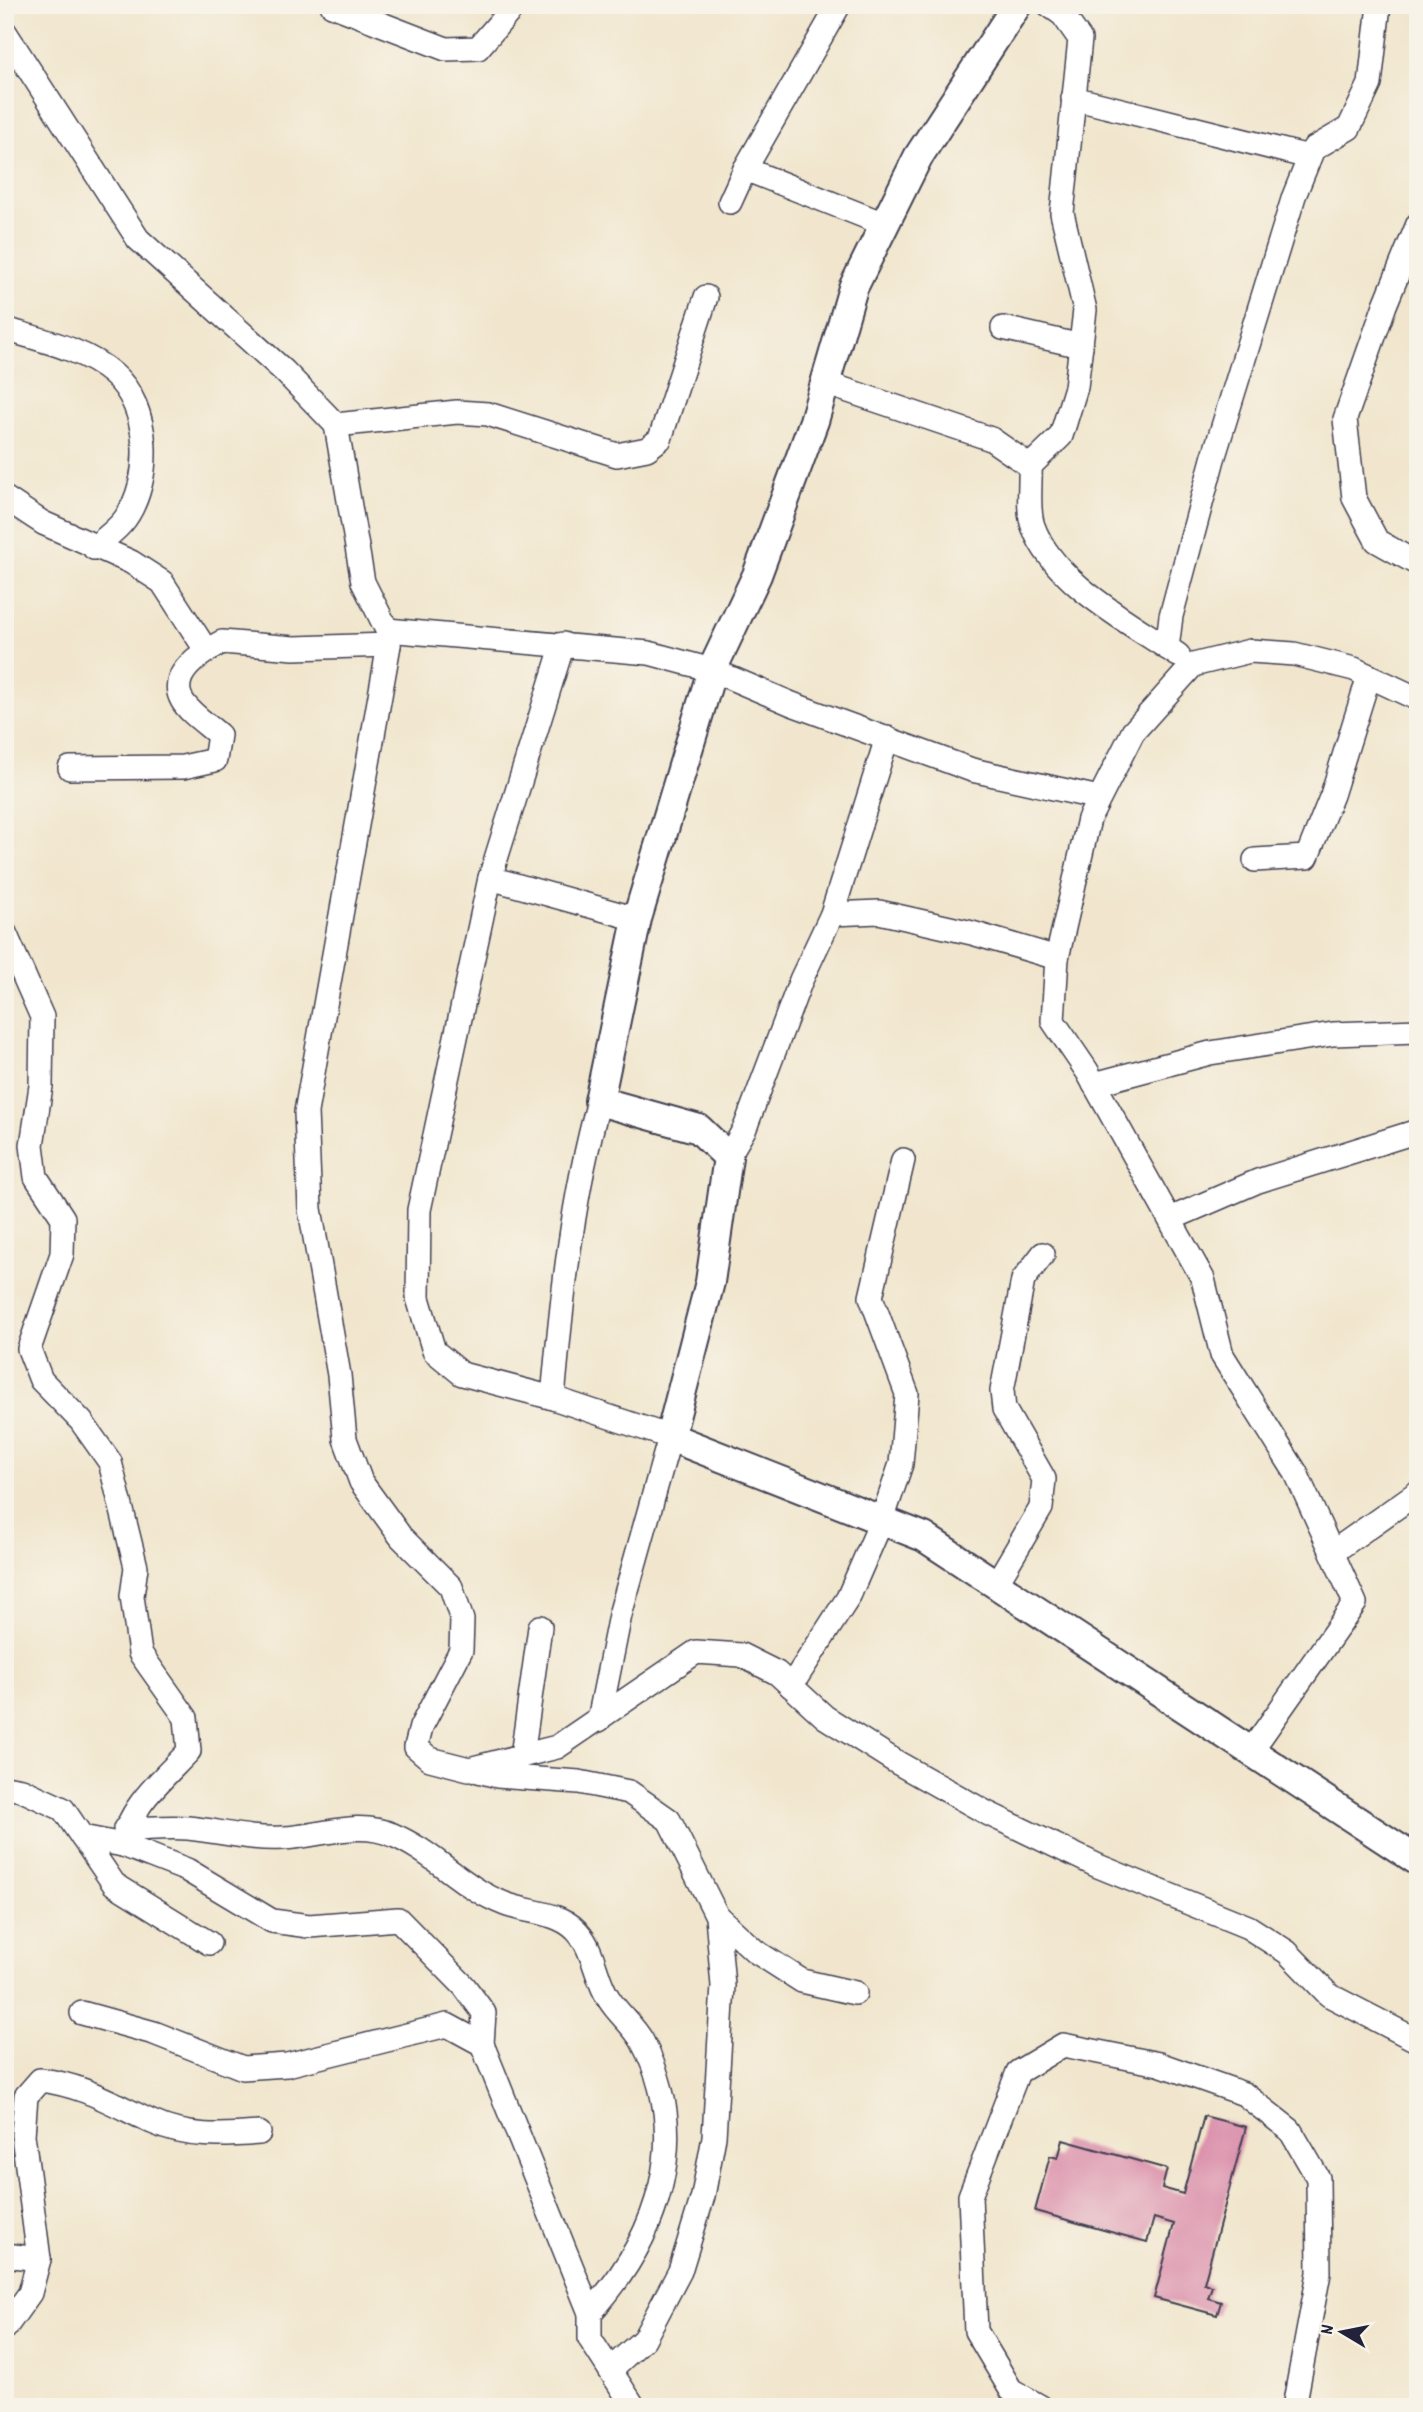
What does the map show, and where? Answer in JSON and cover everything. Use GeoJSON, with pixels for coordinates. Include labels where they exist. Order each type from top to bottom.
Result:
{"type":"FeatureCollection","features":[{"type":"Feature","properties":{"kind":"street"},"geometry":{"type":"LineString","coordinates":[[332,5],[446,49],[478,48],[514,5]]}},
{"type":"Feature","properties":{"kind":"street"},"geometry":{"type":"LineString","coordinates":[[730,202],[745,169],[839,5]]}},
{"type":"Feature","properties":{"kind":"street"},"geometry":{"type":"LineString","coordinates":[[553,1398],[567,1251],[583,1159],[599,1101],[637,919],[712,670],[757,576],[814,421],[853,288],[918,157],[1017,5]]}},
{"type":"Feature","properties":{"kind":"street"},"geometry":{"type":"LineString","coordinates":[[1049,5],[1063,15],[1080,39],[1062,214],[1085,310],[1076,387],[1061,436],[1030,467],[1032,525],[1051,559],[1099,603],[1193,665]]}},
{"type":"Feature","properties":{"kind":"street"},"geometry":{"type":"LineString","coordinates":[[1167,648],[1171,616],[1213,459],[1294,196],[1313,149],[1349,128],[1370,84],[1379,5]]}},
{"type":"Feature","properties":{"kind":"street"},"geometry":{"type":"LineString","coordinates":[[5,32],[138,239],[284,371],[336,425],[363,582],[388,637],[306,1112],[310,1209],[339,1375],[345,1439],[361,1482],[401,1537],[451,1587],[462,1620],[461,1650],[421,1727],[416,1747],[429,1759],[497,1776],[579,1782],[629,1792],[669,1820],[717,1916],[755,1951],[802,1981],[855,1993]]}},
{"type":"Feature","properties":{"kind":"street"},"geometry":{"type":"LineString","coordinates":[[1073,98],[1309,157]]}},
{"type":"Feature","properties":{"kind":"street"},"geometry":{"type":"LineString","coordinates":[[745,169],[884,224]]}},
{"type":"Feature","properties":{"kind":"street"},"geometry":{"type":"LineString","coordinates":[[1418,224],[1385,305],[1345,419],[1354,498],[1377,541],[1418,564]]}},
{"type":"Feature","properties":{"kind":"street"},"geometry":{"type":"LineString","coordinates":[[336,425],[457,412],[488,414],[617,455],[647,449],[660,439],[706,297]]}},
{"type":"Feature","properties":{"kind":"street"},"geometry":{"type":"LineString","coordinates":[[1003,328],[1081,346]]}},
{"type":"Feature","properties":{"kind":"street"},"geometry":{"type":"LineString","coordinates":[[5,329],[64,346],[114,374],[130,396],[143,428],[141,481],[125,519],[94,548]]}},
{"type":"Feature","properties":{"kind":"street"},"geometry":{"type":"LineString","coordinates":[[825,383],[991,439],[1030,467]]}},
{"type":"Feature","properties":{"kind":"street"},"geometry":{"type":"LineString","coordinates":[[5,498],[43,523],[94,548],[131,562],[162,582],[206,650]]}},
{"type":"Feature","properties":{"kind":"street"},"geometry":{"type":"LineString","coordinates":[[70,768],[183,767],[215,760],[219,735],[182,701],[178,688],[184,670],[206,650],[222,642],[294,648],[388,637],[563,644],[649,653],[712,670],[972,770],[1099,798]]}},
{"type":"Feature","properties":{"kind":"street"},"geometry":{"type":"LineString","coordinates":[[563,644],[490,878],[419,1210],[418,1298],[434,1351],[462,1374],[553,1398],[670,1437],[924,1537],[1418,1861]]}},
{"type":"Feature","properties":{"kind":"street"},"geometry":{"type":"LineString","coordinates":[[1251,1751],[1355,1603],[1296,1473],[1222,1355],[1203,1279],[1094,1084],[1053,1021],[1057,958],[1088,819],[1133,732],[1193,665],[1250,651],[1294,654],[1369,676],[1418,699]]}},
{"type":"Feature","properties":{"kind":"street"},"geometry":{"type":"LineString","coordinates":[[1255,860],[1307,856],[1332,795],[1369,676]]}},
{"type":"Feature","properties":{"kind":"street"},"geometry":{"type":"LineString","coordinates":[[598,1720],[621,1615],[710,1282],[728,1157],[745,1128],[801,980],[831,914],[887,738]]}},
{"type":"Feature","properties":{"kind":"street"},"geometry":{"type":"LineString","coordinates":[[490,878],[637,919]]}},
{"type":"Feature","properties":{"kind":"street"},"geometry":{"type":"LineString","coordinates":[[831,914],[879,912],[972,933],[1057,958]]}},
{"type":"Feature","properties":{"kind":"street"},"geometry":{"type":"LineString","coordinates":[[5,933],[14,965],[42,1017],[41,1086],[32,1145],[36,1178],[63,1218],[62,1254],[29,1349],[41,1380],[81,1421],[110,1462],[136,1567],[132,1596],[140,1653],[186,1718],[188,1751],[148,1795],[124,1837]]}},
{"type":"Feature","properties":{"kind":"street"},"geometry":{"type":"LineString","coordinates":[[1094,1084],[1210,1053],[1333,1034],[1418,1031]]}},
{"type":"Feature","properties":{"kind":"street"},"geometry":{"type":"LineString","coordinates":[[599,1101],[699,1129],[728,1157]]}},
{"type":"Feature","properties":{"kind":"street"},"geometry":{"type":"LineString","coordinates":[[1170,1219],[1258,1181],[1418,1131]]}},
{"type":"Feature","properties":{"kind":"street"},"geometry":{"type":"LineString","coordinates":[[791,1686],[848,1598],[882,1520],[901,1464],[907,1394],[871,1297],[903,1160]]}},
{"type":"Feature","properties":{"kind":"street"},"geometry":{"type":"LineString","coordinates":[[996,1584],[1041,1508],[1044,1479],[1003,1409],[1002,1391],[1023,1280],[1043,1254]]}},
{"type":"Feature","properties":{"kind":"street"},"geometry":{"type":"LineString","coordinates":[[1334,1552],[1418,1492]]}},
{"type":"Feature","properties":{"kind":"street"},"geometry":{"type":"LineString","coordinates":[[523,1756],[540,1627]]}},
{"type":"Feature","properties":{"kind":"street"},"geometry":{"type":"LineString","coordinates":[[470,1769],[557,1747],[696,1652],[741,1655],[777,1673],[825,1717],[898,1763],[987,1813],[1098,1866],[1248,1927],[1287,1952],[1329,1995],[1418,2040]]}},
{"type":"Feature","properties":{"kind":"street"},"geometry":{"type":"LineString","coordinates":[[5,1787],[22,1790],[63,1809],[114,1884],[208,1943]]}},
{"type":"Feature","properties":{"kind":"street"},"geometry":{"type":"LineString","coordinates":[[82,1837],[124,1837],[187,1828],[246,1838],[285,1838],[348,1828],[391,1834],[427,1854],[461,1882],[506,1905],[557,1916],[581,1936],[607,1998],[642,2040],[662,2097],[668,2149],[651,2221],[616,2284],[590,2313]]}},
{"type":"Feature","properties":{"kind":"street"},"geometry":{"type":"LineString","coordinates":[[124,1837],[187,1870],[272,1921],[309,1926],[398,1919],[464,1986],[484,2013],[482,2044],[590,2313],[590,2339],[634,2407]]}},
{"type":"Feature","properties":{"kind":"street"},"geometry":{"type":"LineString","coordinates":[[610,2370],[644,2339],[680,2271],[703,2196],[714,2137],[723,1986],[717,1916]]}},
{"type":"Feature","properties":{"kind":"street"},"geometry":{"type":"LineString","coordinates":[[82,2013],[155,2034],[243,2068],[287,2065],[447,2025],[482,2044]]}},
{"type":"Feature","properties":{"kind":"street"},"geometry":{"type":"LineString","coordinates":[[1041,2407],[1011,2390],[976,2331],[970,2196],[1017,2072],[1063,2045],[1160,2064],[1244,2094],[1290,2130],[1318,2178],[1320,2273],[1294,2407]]}},
{"type":"Feature","properties":{"kind":"street"},"geometry":{"type":"LineString","coordinates":[[5,2328],[30,2293],[38,2259],[23,2135],[26,2096],[40,2080],[64,2083],[118,2103],[153,2123],[188,2133],[218,2136],[260,2133]]}},
{"type":"Feature","properties":{"kind":"street"},"geometry":{"type":"LineString","coordinates":[[5,2255],[38,2259]]}},
{"type":"Feature","properties":{"kind":"building"},"geometry":{"type":"Polygon","coordinates":[[[1204,2116],[1246,2127],[1204,2283],[1212,2286],[1208,2298],[1221,2302],[1217,2315],[1154,2298],[1174,2224],[1154,2218],[1147,2242],[1035,2211],[1050,2156],[1058,2158],[1063,2140],[1167,2169],[1162,2188],[1183,2194],[1204,2116]]]}}]}
